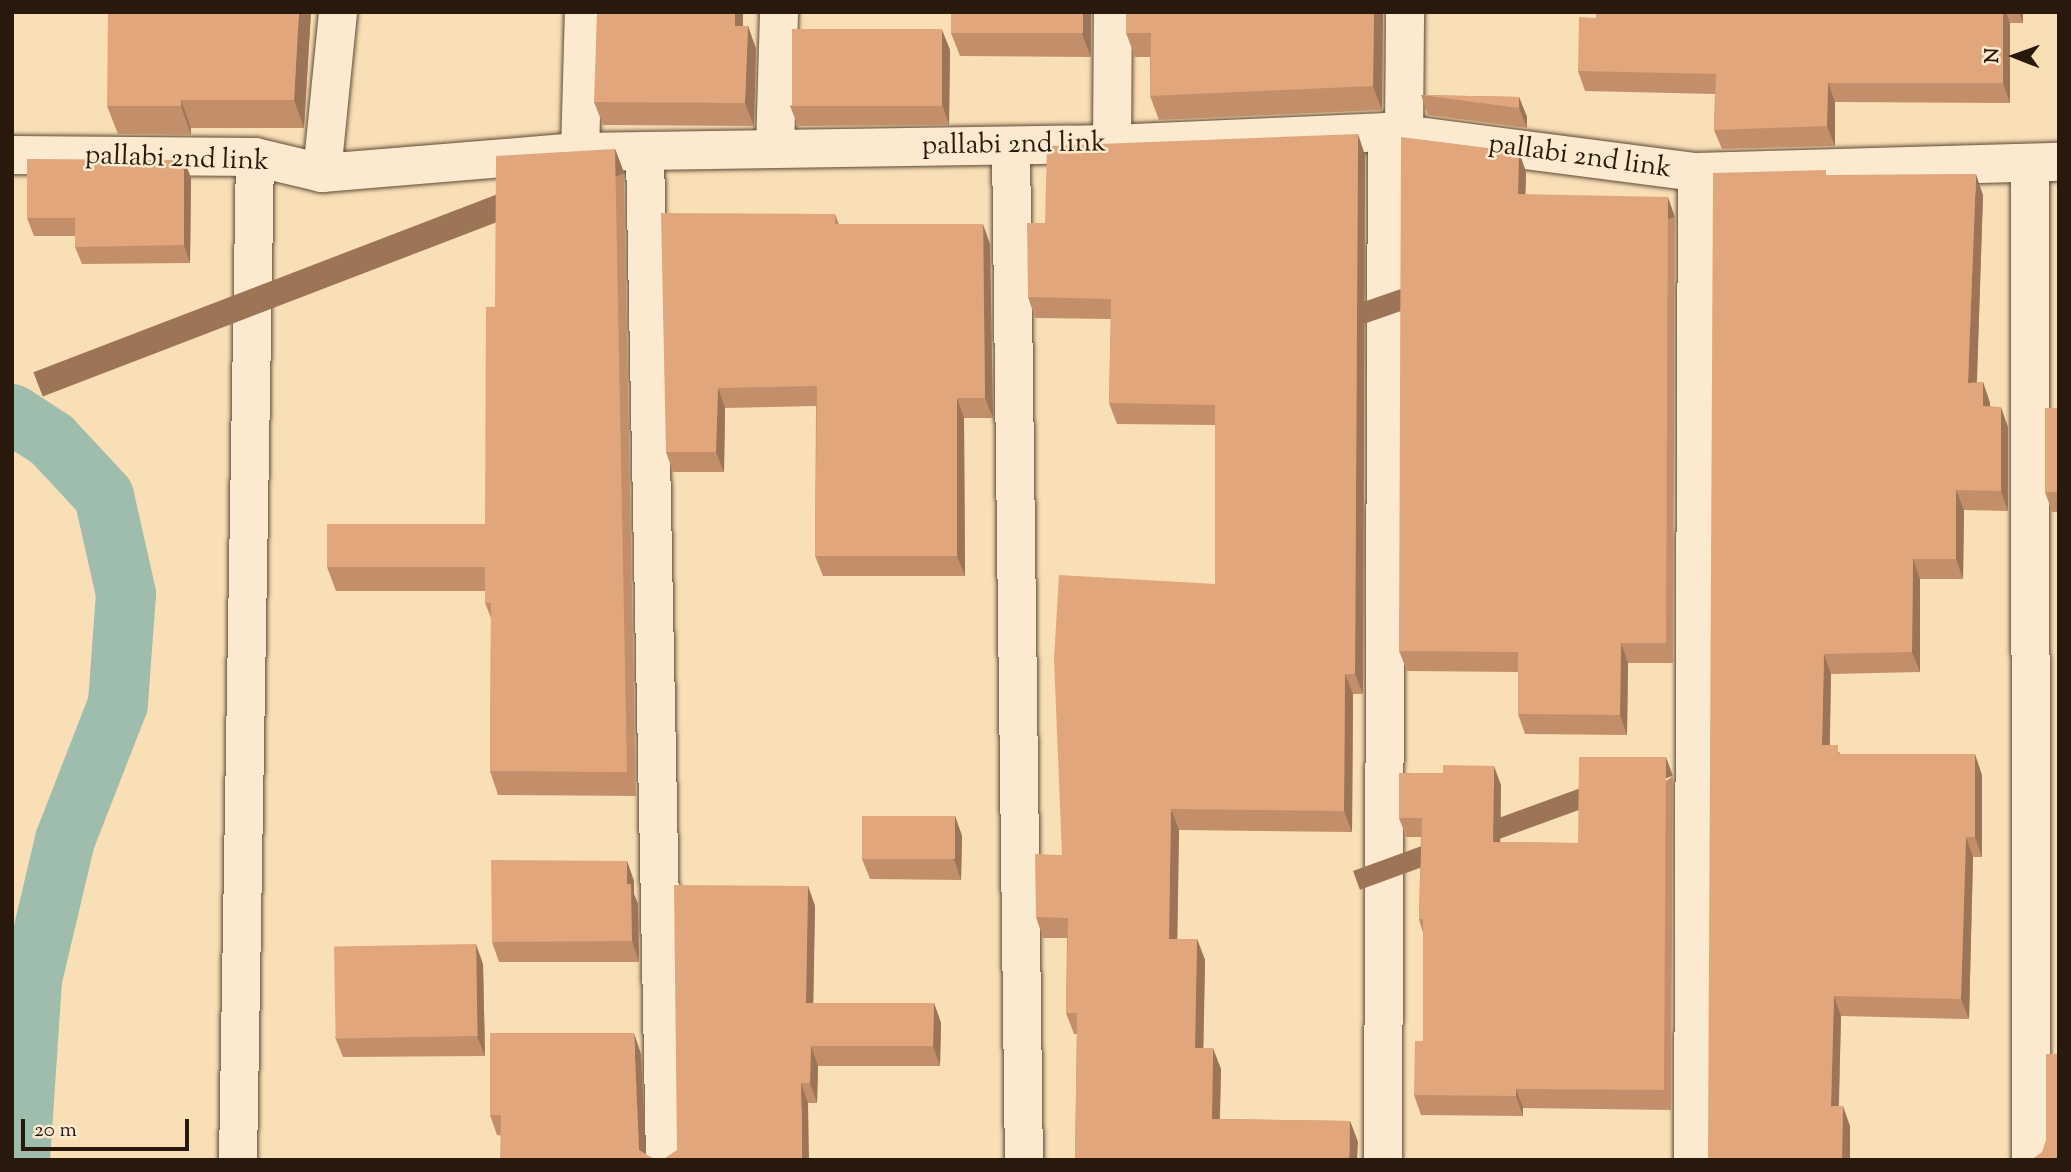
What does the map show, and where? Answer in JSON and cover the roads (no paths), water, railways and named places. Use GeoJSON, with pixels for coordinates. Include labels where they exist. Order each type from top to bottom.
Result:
{"type":"FeatureCollection","features":[{"type":"Feature","properties":{"kind":"street"},"geometry":{"type":"LineString","coordinates":[[323,173],[338,12]]}},
{"type":"Feature","properties":{"kind":"street"},"geometry":{"type":"LineString","coordinates":[[580,152],[584,12]]}},
{"type":"Feature","properties":{"kind":"street"},"geometry":{"type":"LineString","coordinates":[[775,148],[779,12]]}},
{"type":"Feature","properties":{"kind":"street"},"geometry":{"type":"LineString","coordinates":[[1112,144],[1113,12]]}},
{"type":"Feature","properties":{"kind":"street"},"geometry":{"type":"LineString","coordinates":[[1382,1160],[1396,133],[1405,12]]}},
{"type":"Feature","properties":{"kind":"street","name":"pallabi 2nd link"},"geometry":{"type":"LineString","coordinates":[[12,155],[256,157],[323,173],[580,152],[645,154],[775,148],[1112,144],[1396,133],[1697,172],[2045,162]]}},
{"type":"Feature","properties":{"kind":"street"},"geometry":{"type":"LineString","coordinates":[[1011,146],[1024,1160]]}},
{"type":"Feature","properties":{"kind":"street"},"geometry":{"type":"LineString","coordinates":[[645,154],[665,1160]]}},
{"type":"Feature","properties":{"kind":"street"},"geometry":{"type":"LineString","coordinates":[[238,1160],[256,157]]}},
{"type":"Feature","properties":{"kind":"street"},"geometry":{"type":"LineString","coordinates":[[2031,1160],[2045,162]]}},
{"type":"Feature","properties":{"kind":"street"},"geometry":{"type":"LineString","coordinates":[[1693,1160],[1697,172]]}},
{"type":"Feature","properties":{"kind":"waterway"},"geometry":{"type":"LineString","coordinates":[[12,414],[52,440],[104,496],[126,594],[118,704],[65,840],[32,980],[20,1160]]}}]}
